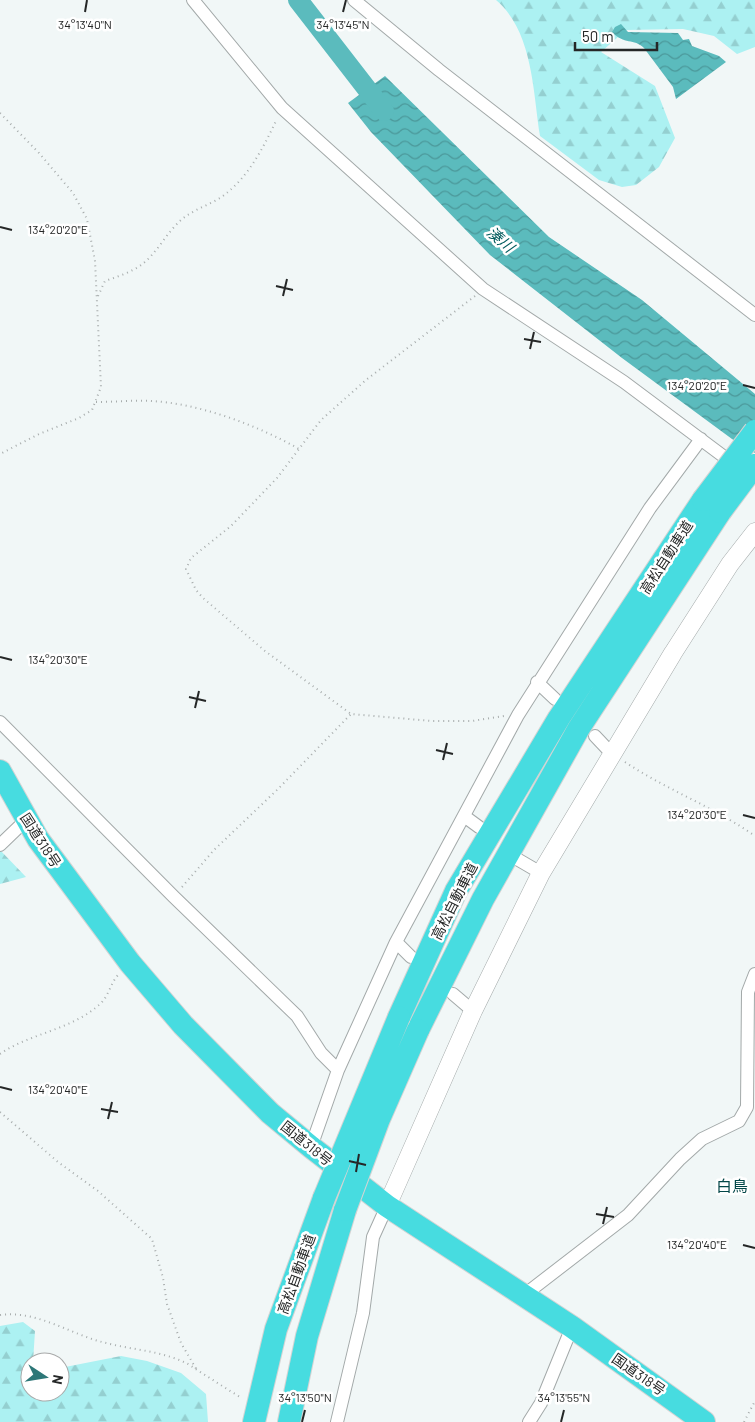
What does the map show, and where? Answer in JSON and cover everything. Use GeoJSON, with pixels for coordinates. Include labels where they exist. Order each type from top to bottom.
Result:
{"type":"FeatureCollection","features":[{"type":"Feature","properties":{"kind":"highway","name":"高松自動車道"},"geometry":{"type":"LineString","coordinates":[[289,1422],[306,1336],[345,1210],[379,1119],[418,1030],[483,899],[579,728],[755,431]]}},
{"type":"Feature","properties":{"kind":"highway","name":"高松自動車道"},"geometry":{"type":"LineString","coordinates":[[254,1422],[276,1329],[324,1198],[399,1017],[456,891],[559,718],[712,506],[755,465]]}},
{"type":"Feature","properties":{"kind":"highway","name":"国道318号"},"geometry":{"type":"LineString","coordinates":[[0,770],[38,839],[130,963],[183,1025],[225,1070],[311,1147],[387,1206],[572,1327],[704,1422]]}},
{"type":"Feature","properties":{"kind":"street"},"geometry":{"type":"LineString","coordinates":[[193,0],[282,108],[483,289],[624,382],[755,479]]}},
{"type":"Feature","properties":{"kind":"street"},"geometry":{"type":"LineString","coordinates":[[354,0],[439,70],[755,315]]}},
{"type":"Feature","properties":{"kind":"street"},"geometry":{"type":"LineString","coordinates":[[311,1147],[338,1070],[396,942],[518,714],[650,508],[701,439]]}},
{"type":"Feature","properties":{"kind":"street"},"geometry":{"type":"LineString","coordinates":[[337,1422],[363,1313],[374,1237],[472,1011],[541,873],[673,652],[730,564],[755,532]]}},
{"type":"Feature","properties":{"kind":"street"},"geometry":{"type":"LineString","coordinates":[[537,682],[555,699]]}},
{"type":"Feature","properties":{"kind":"street"},"geometry":{"type":"LineString","coordinates":[[0,722],[174,897],[297,1016],[321,1053],[338,1070]]}},
{"type":"Feature","properties":{"kind":"street"},"geometry":{"type":"LineString","coordinates":[[595,736],[612,754]]}},
{"type":"Feature","properties":{"kind":"street"},"geometry":{"type":"LineString","coordinates":[[464,816],[479,827]]}},
{"type":"Feature","properties":{"kind":"street"},"geometry":{"type":"LineString","coordinates":[[0,845],[27,819]]}},
{"type":"Feature","properties":{"kind":"street"},"geometry":{"type":"LineString","coordinates":[[517,859],[541,873]]}},
{"type":"Feature","properties":{"kind":"street"},"geometry":{"type":"LineString","coordinates":[[396,942],[410,957]]}},
{"type":"Feature","properties":{"kind":"street"},"geometry":{"type":"LineString","coordinates":[[523,1296],[628,1215],[680,1159],[702,1139],[739,1121],[747,1107],[752,1028],[748,992],[755,974]]}},
{"type":"Feature","properties":{"kind":"street"},"geometry":{"type":"LineString","coordinates":[[453,994],[472,1011]]}},
{"type":"Feature","properties":{"kind":"street"},"geometry":{"type":"LineString","coordinates":[[529,1422],[541,1402],[572,1327]]}},
{"type":"Feature","properties":{"kind":"path"},"geometry":{"type":"LineString","coordinates":[[97,297],[105,281],[131,272],[150,258],[178,222],[220,197],[250,169],[260,154],[282,108]]}},
{"type":"Feature","properties":{"kind":"path"},"geometry":{"type":"LineString","coordinates":[[0,113],[39,152],[73,193],[87,219],[95,261],[101,387],[92,410],[79,418],[39,434],[0,454]]}},
{"type":"Feature","properties":{"kind":"path"},"geometry":{"type":"LineString","coordinates":[[483,289],[366,380],[321,420],[277,478],[231,526],[191,558],[186,569],[196,590],[203,598],[265,651],[351,714],[442,721],[472,721],[518,714]]}},
{"type":"Feature","properties":{"kind":"path"},"geometry":{"type":"LineString","coordinates":[[96,402],[150,401],[192,406],[274,436],[299,449]]}},
{"type":"Feature","properties":{"kind":"path"},"geometry":{"type":"LineString","coordinates":[[174,897],[214,850],[278,789],[351,714]]}},
{"type":"Feature","properties":{"kind":"path"},"geometry":{"type":"LineString","coordinates":[[612,754],[652,780],[730,818],[755,836]]}},
{"type":"Feature","properties":{"kind":"path"},"geometry":{"type":"LineString","coordinates":[[0,1054],[11,1046],[74,1020],[99,1005],[110,992],[116,977],[130,963]]}},
{"type":"Feature","properties":{"kind":"path"},"geometry":{"type":"LineString","coordinates":[[0,1112],[58,1162],[98,1191],[152,1239],[160,1263],[167,1304],[181,1343],[198,1372]]}},
{"type":"Feature","properties":{"kind":"path"},"geometry":{"type":"LineString","coordinates":[[0,1315],[13,1314],[37,1318],[106,1343],[159,1354],[187,1364],[240,1397]]}},
{"type":"Feature","properties":{"kind":"path"},"geometry":{"type":"LineString","coordinates":[[744,1422],[755,1401]]}},
{"type":"Feature","properties":{"kind":"green space"},"geometry":{"type":"Polygon","coordinates":[[[496,0],[755,0],[755,47],[737,54],[714,36],[683,29],[626,30],[601,52],[655,86],[675,138],[659,167],[636,185],[622,187],[599,180],[540,136],[533,82],[524,45],[518,28],[496,0]]]}},
{"type":"Feature","properties":{"kind":"green space"},"geometry":{"type":"Polygon","coordinates":[[[0,850],[26,877],[0,884],[0,850]]]}},
{"type":"Feature","properties":{"kind":"green space"},"geometry":{"type":"Polygon","coordinates":[[[23,1322],[35,1331],[34,1352],[20,1352],[20,1402],[70,1402],[70,1366],[121,1356],[147,1361],[181,1373],[206,1394],[208,1422],[0,1422],[0,1326],[23,1322]]]}},
{"type":"Feature","properties":{"kind":"water"},"geometry":{"type":"Polygon","coordinates":[[[621,24],[628,32],[678,33],[683,40],[689,39],[692,46],[719,56],[726,62],[676,99],[673,87],[644,48],[636,43],[621,39],[612,32],[615,27],[621,24]]]}},
{"type":"Feature","properties":{"kind":"water"},"geometry":{"type":"Polygon","coordinates":[[[385,76],[549,237],[642,300],[755,394],[755,453],[732,439],[622,358],[490,255],[371,132],[348,103],[385,76]]]}},
{"type":"Feature","properties":{"kind":"waterway","name":"湊川"},"geometry":{"type":"LineString","coordinates":[[298,0],[384,111]]}},
{"type":"Feature","properties":{"kind":"district","name":"白鳥"},"geometry":{"type":"Point","coordinates":[732,1185]}}]}
